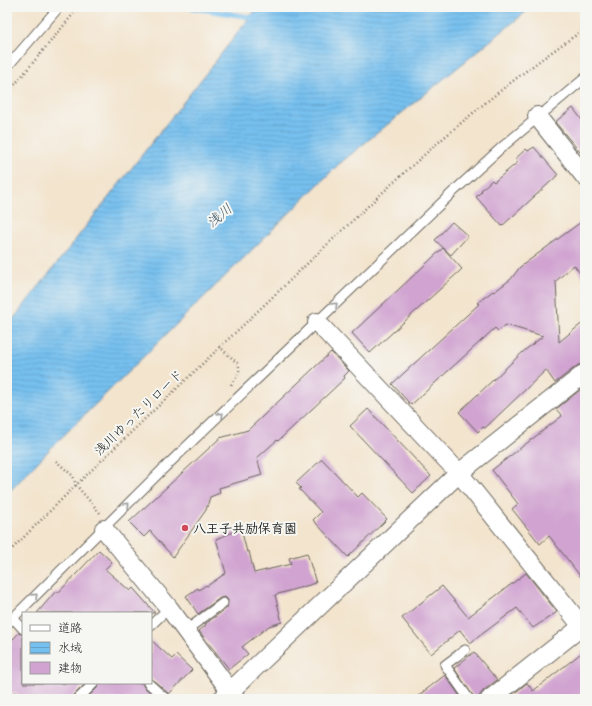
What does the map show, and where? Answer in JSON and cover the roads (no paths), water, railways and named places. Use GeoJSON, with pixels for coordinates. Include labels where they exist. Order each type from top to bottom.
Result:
{"type":"FeatureCollection","features":[{"type":"Feature","properties":{"kind":"street"},"geometry":{"type":"LineString","coordinates":[[537,116],[585,177]]}},
{"type":"Feature","properties":{"kind":"street"},"geometry":{"type":"LineString","coordinates":[[317,322],[458,473],[584,627],[490,699]]}},
{"type":"Feature","properties":{"kind":"street"},"geometry":{"type":"LineString","coordinates":[[104,529],[169,608],[229,696],[458,473],[585,374]]}},
{"type":"Feature","properties":{"kind":"lane"},"geometry":{"type":"LineString","coordinates":[[7,67],[59,7]]}},
{"type":"Feature","properties":{"kind":"lane"},"geometry":{"type":"LineString","coordinates":[[22,628],[10,621],[317,322],[477,170],[537,116],[585,78]]}},
{"type":"Feature","properties":{"kind":"lane"},"geometry":{"type":"LineString","coordinates":[[185,631],[223,603]]}},
{"type":"Feature","properties":{"kind":"lane"},"geometry":{"type":"LineString","coordinates":[[152,624],[169,608]]}},
{"type":"Feature","properties":{"kind":"lane"},"geometry":{"type":"LineString","coordinates":[[465,650],[445,665],[469,699]]}},
{"type":"Feature","properties":{"kind":"lane"},"geometry":{"type":"LineString","coordinates":[[78,699],[93,684]]}},
{"type":"Feature","properties":{"kind":"lane"},"geometry":{"type":"LineString","coordinates":[[149,684],[166,699]]}},
{"type":"Feature","properties":{"kind":"water","name":"浅川"},"geometry":{"type":"Polygon","coordinates":[[[258,7],[532,7],[339,164],[53,446],[7,494],[7,327],[258,7]]]}},
{"type":"Feature","properties":{"kind":"waterway"},"geometry":{"type":"LineString","coordinates":[[188,7],[256,18]]}},
{"type":"Feature","properties":{"kind":"place","name":"八王子共励保育園"},"geometry":{"type":"Point","coordinates":[185,528]}}]}
